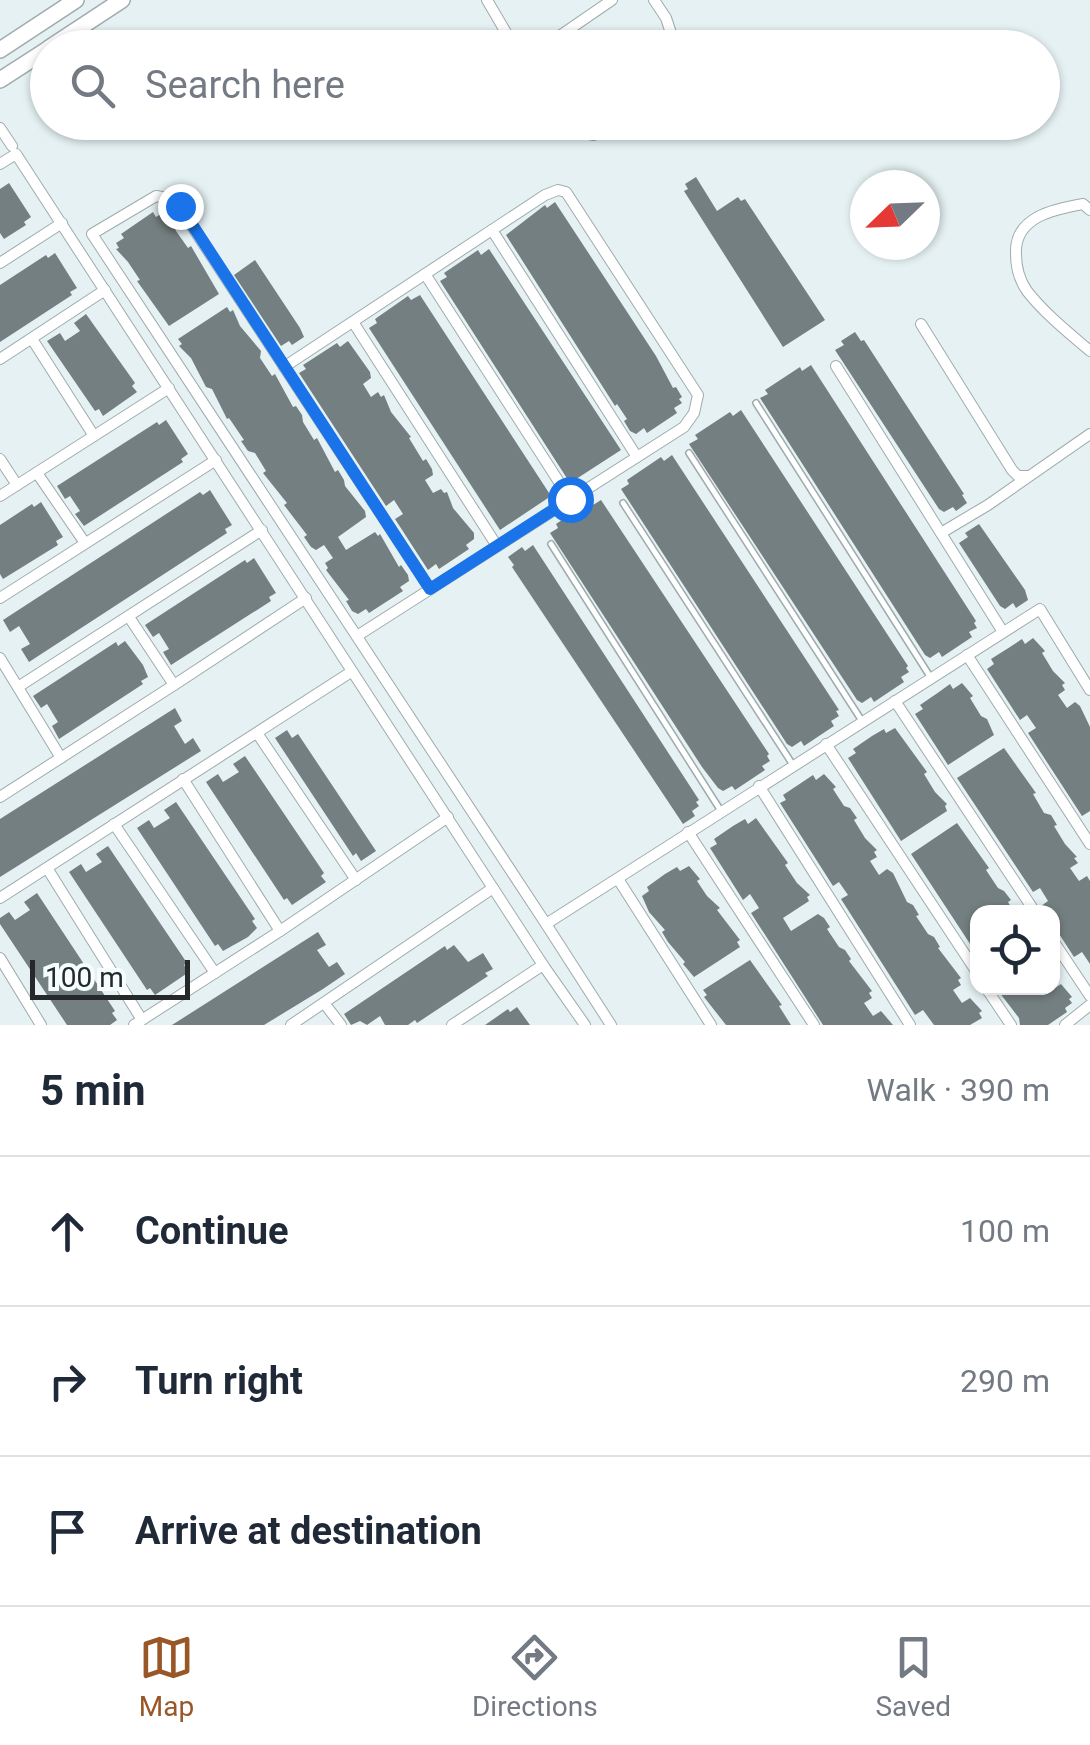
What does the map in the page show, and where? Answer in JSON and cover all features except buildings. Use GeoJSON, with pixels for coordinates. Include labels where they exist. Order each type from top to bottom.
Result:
{"type":"FeatureCollection","features":[{"type":"Feature","properties":{"kind":"main road"},"geometry":{"type":"LineString","coordinates":[[30,30],[76,0]]}},
{"type":"Feature","properties":{"kind":"main road"},"geometry":{"type":"LineString","coordinates":[[76,30],[122,0]]}},
{"type":"Feature","properties":{"kind":"main road"},"geometry":{"type":"LineString","coordinates":[[0,50],[30,30]]}},
{"type":"Feature","properties":{"kind":"main road"},"geometry":{"type":"LineString","coordinates":[[0,80],[30,60]]}},
{"type":"Feature","properties":{"kind":"street"},"geometry":{"type":"LineString","coordinates":[[487,0],[505,30]]}},
{"type":"Feature","properties":{"kind":"street"},"geometry":{"type":"LineString","coordinates":[[568,30],[612,0]]}},
{"type":"Feature","properties":{"kind":"street"},"geometry":{"type":"LineString","coordinates":[[654,0],[670,30]]}},
{"type":"Feature","properties":{"kind":"street"},"geometry":{"type":"LineString","coordinates":[[0,128],[12,146]]}},
{"type":"Feature","properties":{"kind":"street"},"geometry":{"type":"LineString","coordinates":[[0,164],[16,154],[585,1025]]}},
{"type":"Feature","properties":{"kind":"street"},"geometry":{"type":"LineString","coordinates":[[284,367],[545,194],[558,190],[566,192],[698,395],[694,412],[684,427],[357,636]]}},
{"type":"Feature","properties":{"kind":"street"},"geometry":{"type":"LineString","coordinates":[[430,589],[174,199],[156,196],[92,234],[611,1025]]}},
{"type":"Feature","properties":{"kind":"street"},"geometry":{"type":"LineString","coordinates":[[1090,210],[1083,204],[1058,208],[1030,221],[1015,242],[1016,266],[1026,290],[1090,351]]}},
{"type":"Feature","properties":{"kind":"street"},"geometry":{"type":"LineString","coordinates":[[0,263],[62,223]]}},
{"type":"Feature","properties":{"kind":"street"},"geometry":{"type":"LineString","coordinates":[[492,230],[637,457]]}},
{"type":"Feature","properties":{"kind":"street"},"geometry":{"type":"LineString","coordinates":[[425,274],[570,499]]}},
{"type":"Feature","properties":{"kind":"street"},"geometry":{"type":"LineString","coordinates":[[0,360],[106,290]]}},
{"type":"Feature","properties":{"kind":"street"},"geometry":{"type":"LineString","coordinates":[[353,322],[498,546]]}},
{"type":"Feature","properties":{"kind":"street"},"geometry":{"type":"LineString","coordinates":[[921,324],[1012,470],[1018,476],[1028,476]]}},
{"type":"Feature","properties":{"kind":"street"},"geometry":{"type":"LineString","coordinates":[[32,338],[94,436]]}},
{"type":"Feature","properties":{"kind":"street"},"geometry":{"type":"LineString","coordinates":[[836,366],[1003,632]]}},
{"type":"Feature","properties":{"kind":"street"},"geometry":{"type":"LineString","coordinates":[[0,496],[170,388]]}},
{"type":"Feature","properties":{"kind":"street"},"geometry":{"type":"LineString","coordinates":[[941,533],[1090,434]]}},
{"type":"Feature","properties":{"kind":"street"},"geometry":{"type":"LineString","coordinates":[[0,459],[17,485]]}},
{"type":"Feature","properties":{"kind":"street"},"geometry":{"type":"LineString","coordinates":[[0,598],[216,460]]}},
{"type":"Feature","properties":{"kind":"street"},"geometry":{"type":"LineString","coordinates":[[36,473],[85,543]]}},
{"type":"Feature","properties":{"kind":"street"},"geometry":{"type":"LineString","coordinates":[[18,687],[262,530]]}},
{"type":"Feature","properties":{"kind":"street"},"geometry":{"type":"LineString","coordinates":[[0,797],[306,598]]}},
{"type":"Feature","properties":{"kind":"street"},"geometry":{"type":"LineString","coordinates":[[546,924],[1040,609],[1090,690]]}},
{"type":"Feature","properties":{"kind":"street"},"geometry":{"type":"LineString","coordinates":[[129,617],[174,684]]}},
{"type":"Feature","properties":{"kind":"street"},"geometry":{"type":"LineString","coordinates":[[967,655],[1090,844]]}},
{"type":"Feature","properties":{"kind":"street"},"geometry":{"type":"LineString","coordinates":[[0,658],[62,758]]}},
{"type":"Feature","properties":{"kind":"street"},"geometry":{"type":"LineString","coordinates":[[0,898],[351,672]]}},
{"type":"Feature","properties":{"kind":"street"},"geometry":{"type":"LineString","coordinates":[[894,700],[1030,905]]}},
{"type":"Feature","properties":{"kind":"street"},"geometry":{"type":"LineString","coordinates":[[257,733],[356,880]]}},
{"type":"Feature","properties":{"kind":"street"},"geometry":{"type":"LineString","coordinates":[[826,744],[970,962]]}},
{"type":"Feature","properties":{"kind":"street"},"geometry":{"type":"LineString","coordinates":[[182,779],[280,931]]}},
{"type":"Feature","properties":{"kind":"street"},"geometry":{"type":"LineString","coordinates":[[759,786],[910,1025]]}},
{"type":"Feature","properties":{"kind":"street"},"geometry":{"type":"LineString","coordinates":[[47,868],[138,1022],[448,817]]}},
{"type":"Feature","properties":{"kind":"street"},"geometry":{"type":"LineString","coordinates":[[114,824],[215,973]]}},
{"type":"Feature","properties":{"kind":"street"},"geometry":{"type":"LineString","coordinates":[[688,832],[814,1025]]}},
{"type":"Feature","properties":{"kind":"street"},"geometry":{"type":"LineString","coordinates":[[618,879],[711,1025]]}},
{"type":"Feature","properties":{"kind":"street"},"geometry":{"type":"LineString","coordinates":[[292,1025],[493,888]]}},
{"type":"Feature","properties":{"kind":"street"},"geometry":{"type":"LineString","coordinates":[[1060,951],[1090,996]]}},
{"type":"Feature","properties":{"kind":"street"},"geometry":{"type":"LineString","coordinates":[[0,958],[41,1025]]}},
{"type":"Feature","properties":{"kind":"street"},"geometry":{"type":"LineString","coordinates":[[452,1025],[543,965]]}},
{"type":"Feature","properties":{"kind":"street"},"geometry":{"type":"LineString","coordinates":[[991,995],[1011,1025]]}},
{"type":"Feature","properties":{"kind":"street"},"geometry":{"type":"LineString","coordinates":[[324,1003],[340,1025]]}},
{"type":"Feature","properties":{"kind":"street"},"geometry":{"type":"LineString","coordinates":[[1065,1025],[1090,1005]]}},
{"type":"Feature","properties":{"kind":"lane"},"geometry":{"type":"LineString","coordinates":[[756,404],[931,678]]}},
{"type":"Feature","properties":{"kind":"lane"},"geometry":{"type":"LineString","coordinates":[[689,453],[862,721]]}},
{"type":"Feature","properties":{"kind":"lane"},"geometry":{"type":"LineString","coordinates":[[623,503],[793,765]]}},
{"type":"Feature","properties":{"kind":"lane"},"geometry":{"type":"LineString","coordinates":[[551,544],[721,811]]}},
{"type":"Feature","properties":{"kind":"route"},"geometry":{"type":"LineString","coordinates":[[180,206],[430,589],[570,499]]}}]}
